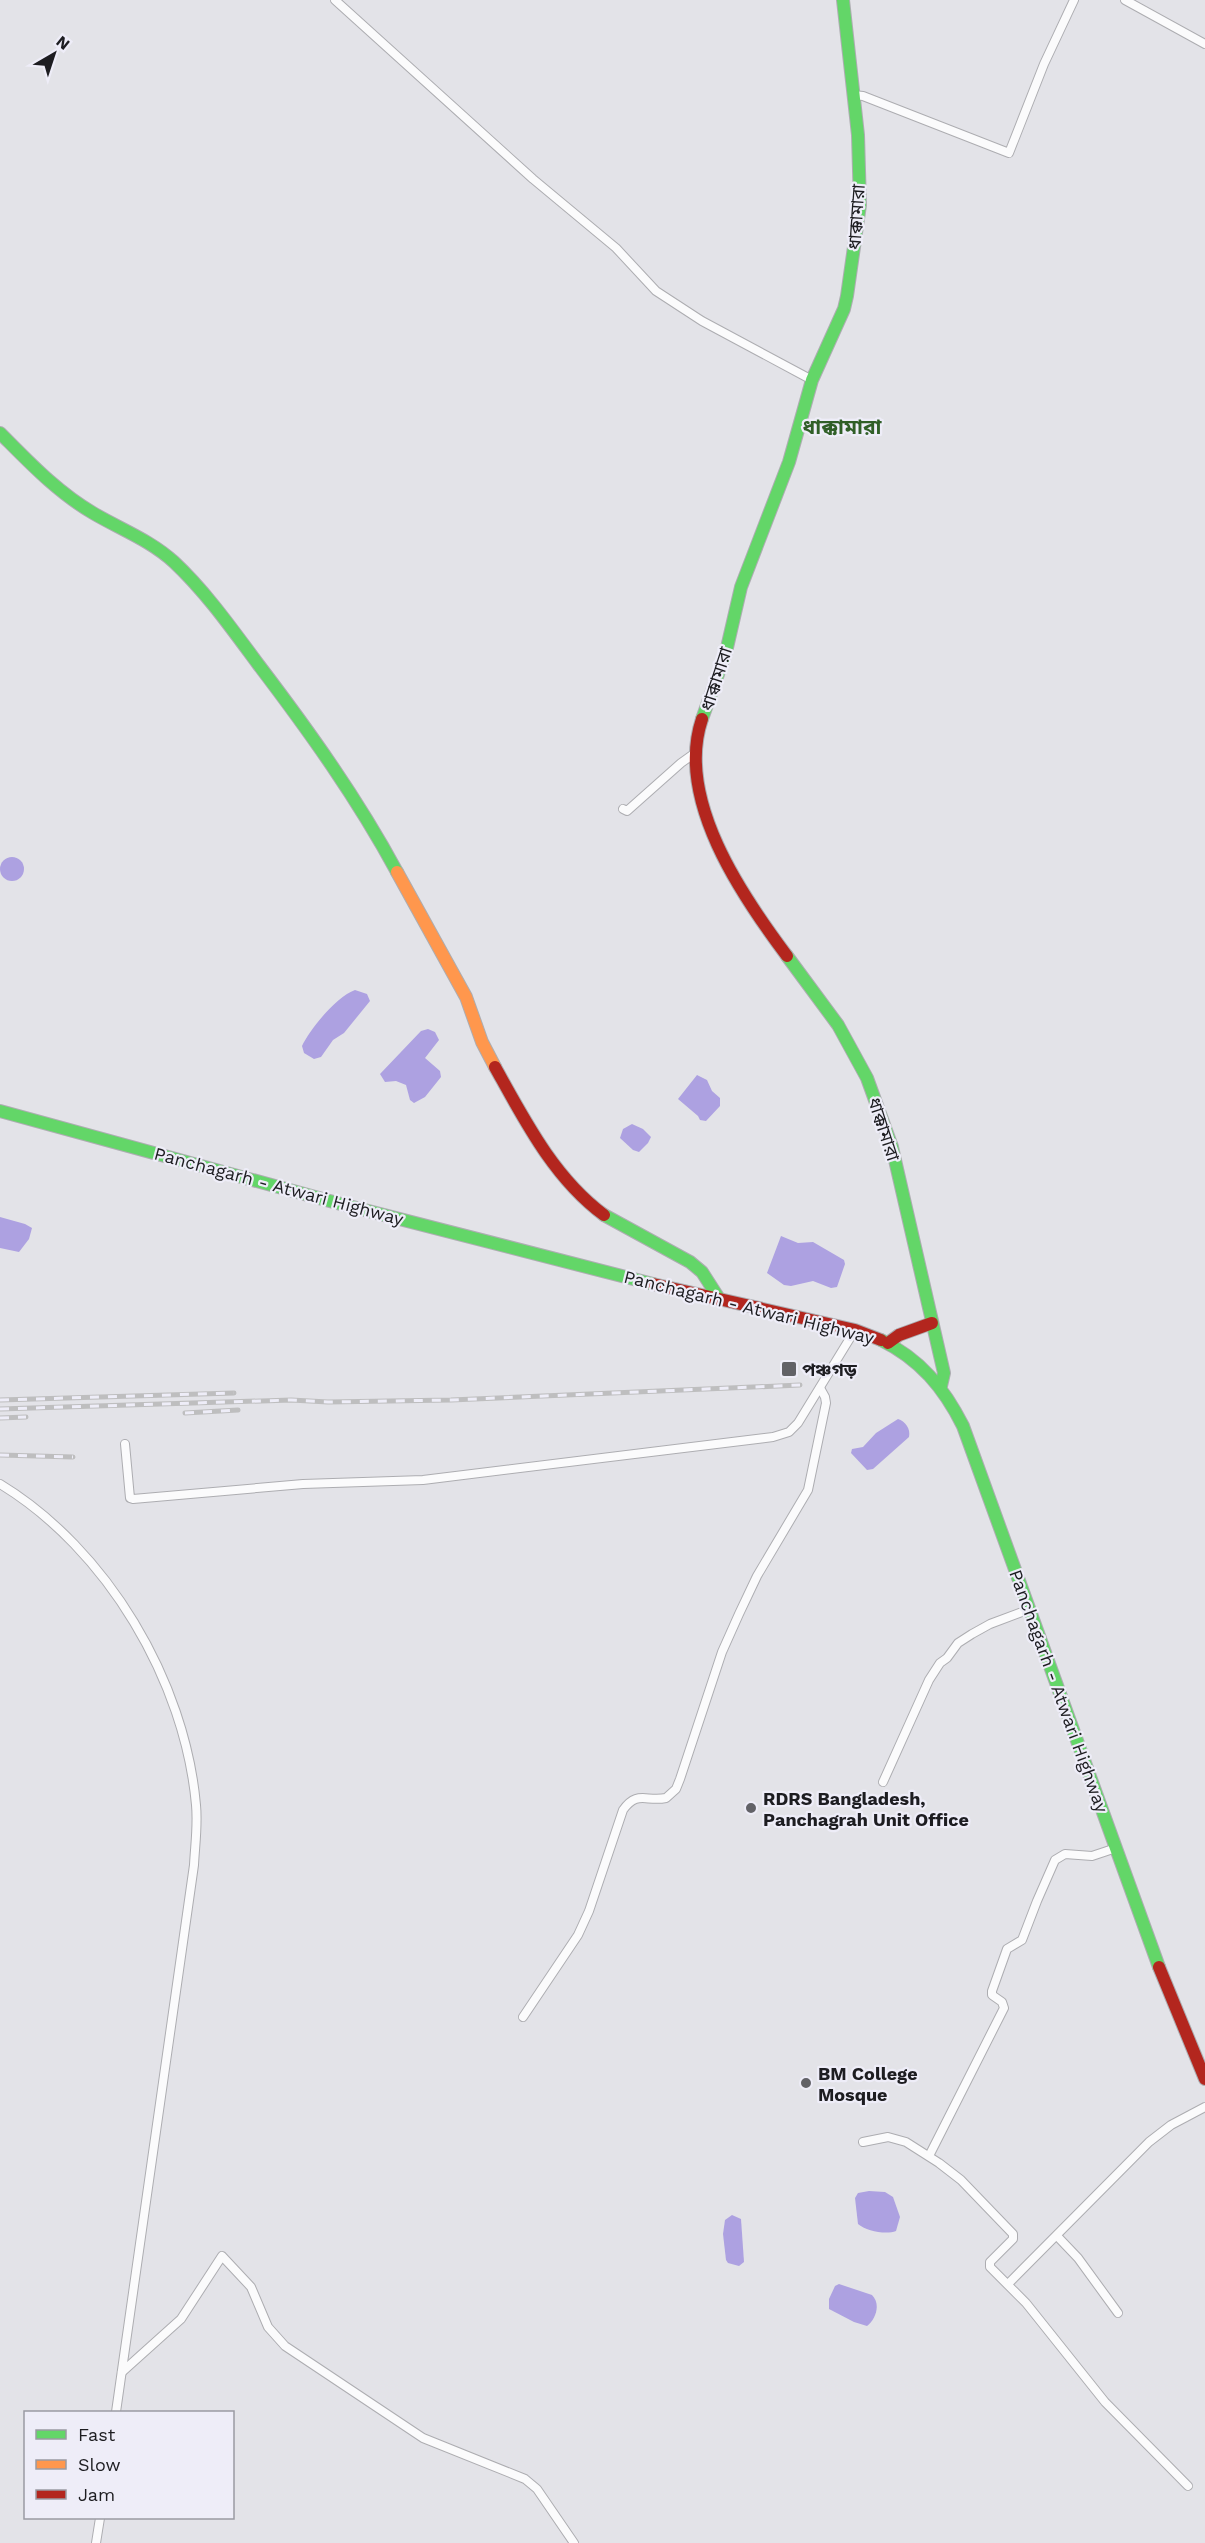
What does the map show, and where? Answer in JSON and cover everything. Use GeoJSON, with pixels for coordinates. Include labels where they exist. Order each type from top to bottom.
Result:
{"type":"FeatureCollection","features":[{"type":"Feature","properties":{"kind":"street"},"geometry":{"type":"LineString","coordinates":[[335,0],[533,179],[616,248],[656,291],[702,321],[812,380]]}},
{"type":"Feature","properties":{"kind":"street","name":"ধাক্কামারা"},"geometry":{"type":"LineString","coordinates":[[843,0],[858,135],[860,205],[844,309],[812,380],[789,462],[741,588],[726,652],[699,729],[695,765],[701,798],[717,846],[776,941],[838,1025],[867,1078],[892,1147],[944,1373],[941,1386]]}},
{"type":"Feature","properties":{"kind":"street"},"geometry":{"type":"LineString","coordinates":[[853,95],[863,96],[1009,153],[1044,64],[1074,0]]}},
{"type":"Feature","properties":{"kind":"street"},"geometry":{"type":"LineString","coordinates":[[1125,0],[1205,44]]}},
{"type":"Feature","properties":{"kind":"street"},"geometry":{"type":"LineString","coordinates":[[0,433],[44,477],[65,494],[93,513],[130,531],[160,550],[206,597],[300,719],[367,817],[466,997],[490,1059],[547,1157],[570,1185],[608,1218],[690,1262],[702,1272],[718,1298]]}},
{"type":"Feature","properties":{"kind":"street"},"geometry":{"type":"LineString","coordinates":[[623,809],[627,811],[681,762],[695,753]]}},
{"type":"Feature","properties":{"kind":"street","name":"Panchagarh - Atwari Highway"},"geometry":{"type":"LineString","coordinates":[[0,1111],[337,1203],[622,1276],[855,1330],[888,1342],[914,1360],[941,1386],[963,1426],[1174,2008],[1205,2079]]}},
{"type":"Feature","properties":{"kind":"street"},"geometry":{"type":"LineString","coordinates":[[888,1342],[899,1335],[932,1323]]}},
{"type":"Feature","properties":{"kind":"street"},"geometry":{"type":"LineString","coordinates":[[125,1444],[130,1498],[133,1499],[303,1484],[423,1480],[773,1437],[794,1428],[855,1330]]}},
{"type":"Feature","properties":{"kind":"street"},"geometry":{"type":"LineString","coordinates":[[523,2017],[578,1935],[589,1911],[623,1810],[632,1799],[666,1798],[675,1789],[680,1779],[722,1652],[757,1576],[802,1504],[810,1484],[826,1403],[820,1388]]}},
{"type":"Feature","properties":{"kind":"street"},"geometry":{"type":"LineString","coordinates":[[0,1484],[48,1518],[66,1534],[99,1571],[130,1616],[147,1644],[170,1700],[188,1757],[194,1787],[196,1817],[194,1865],[116,2411]]}},
{"type":"Feature","properties":{"kind":"street"},"geometry":{"type":"LineString","coordinates":[[883,1782],[929,1680],[940,1664],[958,1643],[972,1634],[990,1624],[1030,1609]]}},
{"type":"Feature","properties":{"kind":"street"},"geometry":{"type":"LineString","coordinates":[[929,2156],[1004,2008],[1002,2002],[992,1995],[992,1990],[1004,1955],[1007,1949],[1022,1940],[1036,1900],[1055,1860],[1065,1854],[1092,1856],[1116,1848]]}},
{"type":"Feature","properties":{"kind":"street"},"geometry":{"type":"LineString","coordinates":[[1008,2284],[1149,2142],[1171,2126],[1205,2107]]}},
{"type":"Feature","properties":{"kind":"street"},"geometry":{"type":"LineString","coordinates":[[863,2142],[888,2137],[896,2138],[929,2156],[961,2180],[1013,2234],[1013,2239],[990,2262],[990,2267],[1008,2284],[1105,2402],[1188,2486]]}},
{"type":"Feature","properties":{"kind":"street"},"geometry":{"type":"LineString","coordinates":[[1057,2236],[1078,2258],[1118,2313]]}},
{"type":"Feature","properties":{"kind":"street"},"geometry":{"type":"LineString","coordinates":[[122,2372],[181,2319],[222,2256],[251,2287],[268,2327],[285,2346],[423,2438],[525,2479],[537,2489],[573,2543]]}},
{"type":"Feature","properties":{"kind":"street"},"geometry":{"type":"LineString","coordinates":[[96,2543],[100,2519]]}},
{"type":"Feature","properties":{"kind":"shaded area"},"geometry":{"type":"Polygon","coordinates":[[[12,857],[21,860],[24,869],[21,878],[12,881],[3,878],[0,869],[3,860],[12,857]]]}},
{"type":"Feature","properties":{"kind":"shaded area"},"geometry":{"type":"Polygon","coordinates":[[[355,990],[367,994],[370,1001],[344,1033],[333,1040],[321,1057],[314,1059],[304,1053],[302,1046],[318,1022],[340,999],[355,990]]]}},
{"type":"Feature","properties":{"kind":"shaded area"},"geometry":{"type":"Polygon","coordinates":[[[428,1029],[435,1032],[439,1040],[425,1058],[440,1071],[441,1077],[425,1097],[414,1103],[410,1100],[406,1085],[396,1081],[385,1082],[380,1074],[421,1031],[428,1029]]]}},
{"type":"Feature","properties":{"kind":"shaded area"},"geometry":{"type":"Polygon","coordinates":[[[697,1075],[707,1080],[712,1091],[720,1098],[720,1106],[706,1121],[700,1120],[678,1099],[697,1075]]]}},
{"type":"Feature","properties":{"kind":"shaded area"},"geometry":{"type":"Polygon","coordinates":[[[632,1124],[643,1129],[651,1137],[639,1152],[633,1150],[620,1138],[623,1129],[632,1124]]]}},
{"type":"Feature","properties":{"kind":"shaded area"},"geometry":{"type":"Polygon","coordinates":[[[0,1217],[32,1228],[29,1239],[19,1252],[0,1248],[0,1217]]]}},
{"type":"Feature","properties":{"kind":"shaded area"},"geometry":{"type":"Polygon","coordinates":[[[781,1236],[798,1243],[813,1242],[844,1260],[845,1264],[837,1287],[831,1288],[813,1281],[791,1286],[784,1285],[767,1273],[781,1236]]]}},
{"type":"Feature","properties":{"kind":"shaded area"},"geometry":{"type":"Polygon","coordinates":[[[898,1419],[907,1426],[909,1437],[873,1469],[867,1470],[851,1453],[852,1449],[863,1447],[876,1433],[898,1419]]]}},
{"type":"Feature","properties":{"kind":"shaded area"},"geometry":{"type":"Polygon","coordinates":[[[885,2192],[893,2197],[900,2217],[896,2231],[876,2232],[858,2224],[855,2198],[858,2193],[885,2192]]]}},
{"type":"Feature","properties":{"kind":"shaded area"},"geometry":{"type":"Polygon","coordinates":[[[732,2215],[741,2219],[744,2262],[739,2266],[728,2263],[726,2260],[723,2234],[725,2220],[732,2215]]]}},
{"type":"Feature","properties":{"kind":"shaded area"},"geometry":{"type":"Polygon","coordinates":[[[839,2284],[872,2295],[875,2299],[876,2311],[867,2326],[829,2309],[829,2299],[835,2286],[839,2284]]]}},
{"type":"Feature","properties":{"kind":"railway"},"geometry":{"type":"LineString","coordinates":[[0,1409],[291,1400],[328,1402],[451,1400],[800,1385]]}},
{"type":"Feature","properties":{"kind":"railway"},"geometry":{"type":"LineString","coordinates":[[0,1400],[234,1393]]}},
{"type":"Feature","properties":{"kind":"railway"},"geometry":{"type":"LineString","coordinates":[[185,1413],[238,1410]]}},
{"type":"Feature","properties":{"kind":"railway"},"geometry":{"type":"LineString","coordinates":[[0,1418],[26,1417]]}},
{"type":"Feature","properties":{"kind":"railway"},"geometry":{"type":"LineString","coordinates":[[0,1455],[73,1457]]}},
{"type":"Feature","properties":{"kind":"traffic: fast"},"geometry":{"type":"LineString","coordinates":[[702,719],[726,652],[741,587],[789,462],[812,380],[844,309],[847,296],[860,205],[858,135],[843,0]]}},
{"type":"Feature","properties":{"kind":"traffic: fast"},"geometry":{"type":"LineString","coordinates":[[0,433],[67,496],[155,547],[174,562],[197,586],[314,740],[366,818],[397,872]]}},
{"type":"Feature","properties":{"kind":"traffic: fast"},"geometry":{"type":"LineString","coordinates":[[787,956],[838,1025],[867,1078],[892,1147],[944,1373],[941,1386]]}},
{"type":"Feature","properties":{"kind":"traffic: fast"},"geometry":{"type":"LineString","coordinates":[[0,1111],[337,1203],[653,1284]]}},
{"type":"Feature","properties":{"kind":"traffic: fast"},"geometry":{"type":"LineString","coordinates":[[604,1215],[690,1262],[702,1272],[718,1297]]}},
{"type":"Feature","properties":{"kind":"traffic: fast"},"geometry":{"type":"LineString","coordinates":[[881,1340],[908,1356],[930,1376],[948,1399],[963,1426],[1159,1967]]}},
{"type":"Feature","properties":{"kind":"traffic: slow"},"geometry":{"type":"LineString","coordinates":[[397,872],[466,997],[482,1042],[495,1067]]}},
{"type":"Feature","properties":{"kind":"traffic: jam"},"geometry":{"type":"LineString","coordinates":[[702,719],[696,750],[698,781],[705,813],[733,876],[787,956]]}},
{"type":"Feature","properties":{"kind":"traffic: jam"},"geometry":{"type":"LineString","coordinates":[[495,1067],[529,1128],[555,1166],[570,1184],[604,1215]]}},
{"type":"Feature","properties":{"kind":"traffic: jam"},"geometry":{"type":"LineString","coordinates":[[653,1284],[855,1330],[881,1340]]}},
{"type":"Feature","properties":{"kind":"traffic: jam"},"geometry":{"type":"LineString","coordinates":[[888,1343],[899,1335],[932,1323]]}},
{"type":"Feature","properties":{"kind":"traffic: jam"},"geometry":{"type":"LineString","coordinates":[[1159,1967],[1205,2079]]}},
{"type":"Feature","properties":{"kind":"place","name":"পঞ্চগড়"},"geometry":{"type":"Point","coordinates":[789,1369]}},
{"type":"Feature","properties":{"kind":"place","name":"RDRS Bangladesh, Panchagrah Unit Office"},"geometry":{"type":"Point","coordinates":[751,1808]}},
{"type":"Feature","properties":{"kind":"place","name":"BM College Mosque"},"geometry":{"type":"Point","coordinates":[806,2083]}},
{"type":"Feature","properties":{"kind":"district","name":"ধাক্কামারা"},"geometry":{"type":"Point","coordinates":[842,426]}}]}
